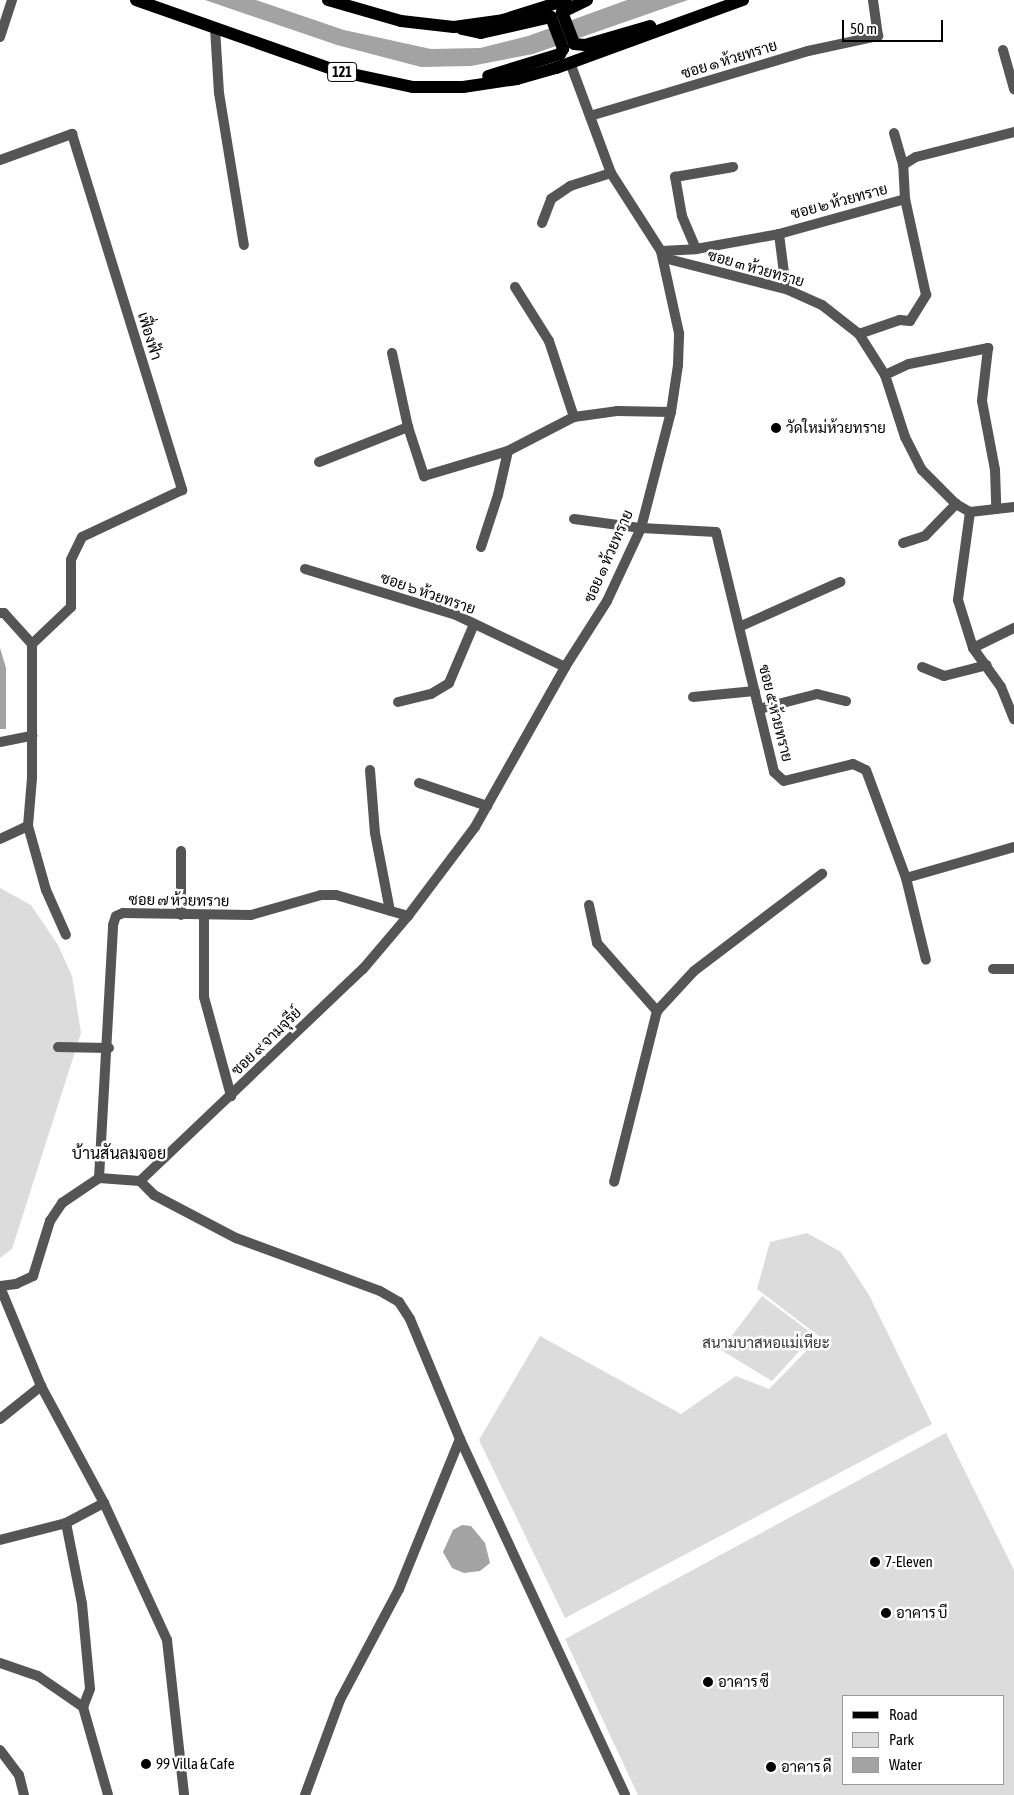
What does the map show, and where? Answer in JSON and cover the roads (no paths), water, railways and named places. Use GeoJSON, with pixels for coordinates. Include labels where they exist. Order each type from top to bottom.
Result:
{"type":"FeatureCollection","features":[{"type":"Feature","properties":{"kind":"main road","name":"121"},"geometry":{"type":"LineString","coordinates":[[136,0],[338,71],[413,87],[463,87],[518,78],[570,63],[743,0]]}},
{"type":"Feature","properties":{"kind":"main road"},"geometry":{"type":"LineString","coordinates":[[328,0],[401,21],[454,27],[481,33],[557,16],[566,8],[587,0]]}},
{"type":"Feature","properties":{"kind":"main road"},"geometry":{"type":"LineString","coordinates":[[454,27],[503,20],[566,0]]}},
{"type":"Feature","properties":{"kind":"main road"},"geometry":{"type":"LineString","coordinates":[[557,16],[568,46]]}},
{"type":"Feature","properties":{"kind":"main road"},"geometry":{"type":"LineString","coordinates":[[463,87],[492,74],[554,57],[568,46],[585,45],[652,26],[692,18]]}},
{"type":"Feature","properties":{"kind":"street"},"geometry":{"type":"LineString","coordinates":[[0,37],[12,0]]}},
{"type":"Feature","properties":{"kind":"street","name":"ซอย ๑ ห้วยทราย"},"geometry":{"type":"LineString","coordinates":[[590,116],[808,51],[878,36],[873,0]]}},
{"type":"Feature","properties":{"kind":"street"},"geometry":{"type":"LineString","coordinates":[[215,28],[219,92],[244,245]]}},
{"type":"Feature","properties":{"kind":"street"},"geometry":{"type":"LineString","coordinates":[[1003,50],[1014,90]]}},
{"type":"Feature","properties":{"kind":"street","name":"ซอย ๑ ห้วยทราย"},"geometry":{"type":"LineString","coordinates":[[408,916],[475,827],[565,667],[607,601],[641,528],[671,412],[678,365],[679,333],[663,255],[611,173],[570,63]]}},
{"type":"Feature","properties":{"kind":"street","name":"ซอย ๒ ห้วยทราย"},"geometry":{"type":"LineString","coordinates":[[663,255],[779,234],[905,199],[903,165],[894,132]]}},
{"type":"Feature","properties":{"kind":"street"},"geometry":{"type":"LineString","coordinates":[[903,165],[916,157],[1014,132]]}},
{"type":"Feature","properties":{"kind":"street","name":"เฟื่องฟ้า"},"geometry":{"type":"LineString","coordinates":[[0,160],[72,134],[182,490],[82,537],[72,560],[71,607],[32,644]]}},
{"type":"Feature","properties":{"kind":"street"},"geometry":{"type":"LineString","coordinates":[[696,249],[682,216],[675,177],[733,167]]}},
{"type":"Feature","properties":{"kind":"street"},"geometry":{"type":"LineString","coordinates":[[542,223],[550,198],[570,186],[611,173]]}},
{"type":"Feature","properties":{"kind":"street"},"geometry":{"type":"LineString","coordinates":[[859,334],[900,320],[910,321],[926,295],[905,199]]}},
{"type":"Feature","properties":{"kind":"street"},"geometry":{"type":"LineString","coordinates":[[779,234],[786,289]]}},
{"type":"Feature","properties":{"kind":"street","name":"ซอย ๓ ห้วยทราย"},"geometry":{"type":"LineString","coordinates":[[663,255],[786,289],[822,305],[859,334],[884,375],[905,438],[922,470],[956,504]]}},
{"type":"Feature","properties":{"kind":"street"},"geometry":{"type":"LineString","coordinates":[[516,287],[549,341],[574,417]]}},
{"type":"Feature","properties":{"kind":"street"},"geometry":{"type":"LineString","coordinates":[[884,375],[910,364],[988,348],[982,402],[995,470],[996,508]]}},
{"type":"Feature","properties":{"kind":"street"},"geometry":{"type":"LineString","coordinates":[[392,353],[408,427],[424,476],[508,451],[574,417],[617,411],[671,412]]}},
{"type":"Feature","properties":{"kind":"street"},"geometry":{"type":"LineString","coordinates":[[319,462],[408,427]]}},
{"type":"Feature","properties":{"kind":"street"},"geometry":{"type":"LineString","coordinates":[[481,547],[498,495],[508,451]]}},
{"type":"Feature","properties":{"kind":"street"},"geometry":{"type":"LineString","coordinates":[[903,542],[925,536],[956,504],[970,512],[1014,507]]}},
{"type":"Feature","properties":{"kind":"street"},"geometry":{"type":"LineString","coordinates":[[970,512],[958,600],[973,648],[1001,687],[1013,714]]}},
{"type":"Feature","properties":{"kind":"street"},"geometry":{"type":"LineString","coordinates":[[574,519],[641,528]]}},
{"type":"Feature","properties":{"kind":"street","name":"ซอย ๕ ห้วยทราย"},"geometry":{"type":"LineString","coordinates":[[641,528],[716,532],[774,772],[784,781],[853,764],[866,770],[906,878],[926,960]]}},
{"type":"Feature","properties":{"kind":"street","name":"ซอย ๖ ห้วยทราย"},"geometry":{"type":"LineString","coordinates":[[305,569],[456,615],[565,667]]}},
{"type":"Feature","properties":{"kind":"street"},"geometry":{"type":"LineString","coordinates":[[739,627],[840,582]]}},
{"type":"Feature","properties":{"kind":"street"},"geometry":{"type":"LineString","coordinates":[[0,613],[4,613],[32,644],[32,736],[28,826],[46,890],[66,935]]}},
{"type":"Feature","properties":{"kind":"street"},"geometry":{"type":"LineString","coordinates":[[398,702],[431,694],[449,683],[474,624]]}},
{"type":"Feature","properties":{"kind":"street"},"geometry":{"type":"LineString","coordinates":[[973,648],[1014,628]]}},
{"type":"Feature","properties":{"kind":"street"},"geometry":{"type":"LineString","coordinates":[[922,667],[939,676],[987,666]]}},
{"type":"Feature","properties":{"kind":"street"},"geometry":{"type":"LineString","coordinates":[[693,697],[755,691]]}},
{"type":"Feature","properties":{"kind":"street"},"geometry":{"type":"LineString","coordinates":[[759,709],[816,694],[846,701]]}},
{"type":"Feature","properties":{"kind":"street"},"geometry":{"type":"LineString","coordinates":[[0,742],[32,736]]}},
{"type":"Feature","properties":{"kind":"street"},"geometry":{"type":"LineString","coordinates":[[370,770],[375,833],[390,911]]}},
{"type":"Feature","properties":{"kind":"street"},"geometry":{"type":"LineString","coordinates":[[419,783],[487,806]]}},
{"type":"Feature","properties":{"kind":"street"},"geometry":{"type":"LineString","coordinates":[[0,839],[28,826]]}},
{"type":"Feature","properties":{"kind":"street"},"geometry":{"type":"LineString","coordinates":[[906,878],[1014,847]]}},
{"type":"Feature","properties":{"kind":"street"},"geometry":{"type":"LineString","coordinates":[[181,851],[181,915]]}},
{"type":"Feature","properties":{"kind":"street"},"geometry":{"type":"LineString","coordinates":[[614,1182],[656,1011],[694,971],[822,874]]}},
{"type":"Feature","properties":{"kind":"street","name":"ซอย ๗ ห้วยทราย"},"geometry":{"type":"LineString","coordinates":[[99,1178],[109,1048],[113,925],[116,916],[123,913],[204,916],[251,915],[321,895],[336,895],[408,916]]}},
{"type":"Feature","properties":{"kind":"street"},"geometry":{"type":"LineString","coordinates":[[589,905],[596,943],[656,1011]]}},
{"type":"Feature","properties":{"kind":"street"},"geometry":{"type":"LineString","coordinates":[[204,916],[204,996],[231,1096]]}},
{"type":"Feature","properties":{"kind":"street","name":"ซอย ๙ จามจุรีย์"},"geometry":{"type":"LineString","coordinates":[[140,1181],[363,969],[408,916]]}},
{"type":"Feature","properties":{"kind":"street"},"geometry":{"type":"LineString","coordinates":[[993,968],[1014,969]]}},
{"type":"Feature","properties":{"kind":"street"},"geometry":{"type":"LineString","coordinates":[[58,1047],[109,1048]]}},
{"type":"Feature","properties":{"kind":"street"},"geometry":{"type":"LineString","coordinates":[[184,1795],[167,1640],[104,1503],[41,1386],[0,1287],[16,1284],[33,1276],[50,1221],[62,1203],[99,1178],[140,1181],[154,1195],[236,1238],[380,1291],[399,1302],[410,1319],[460,1439],[626,1795]]}},
{"type":"Feature","properties":{"kind":"street"},"geometry":{"type":"LineString","coordinates":[[0,1419],[41,1386]]}},
{"type":"Feature","properties":{"kind":"street"},"geometry":{"type":"LineString","coordinates":[[306,1795],[340,1700],[399,1589],[460,1439]]}},
{"type":"Feature","properties":{"kind":"street"},"geometry":{"type":"LineString","coordinates":[[0,1540],[66,1522],[104,1503]]}},
{"type":"Feature","properties":{"kind":"street"},"geometry":{"type":"LineString","coordinates":[[66,1522],[82,1604],[90,1689],[83,1707],[108,1795]]}},
{"type":"Feature","properties":{"kind":"street"},"geometry":{"type":"LineString","coordinates":[[0,1663],[38,1676],[83,1707]]}},
{"type":"Feature","properties":{"kind":"street"},"geometry":{"type":"LineString","coordinates":[[0,1750],[19,1775],[24,1795]]}},
{"type":"Feature","properties":{"kind":"water"},"geometry":{"type":"Polygon","coordinates":[[[205,0],[256,0],[344,30],[431,49],[480,48],[528,36],[627,0],[688,0],[533,54],[471,66],[421,67],[337,45],[205,0]]]}},
{"type":"Feature","properties":{"kind":"water"},"geometry":{"type":"Polygon","coordinates":[[[0,648],[6,668],[6,729],[0,729],[0,648]]]}},
{"type":"Feature","properties":{"kind":"water"},"geometry":{"type":"Polygon","coordinates":[[[462,1525],[471,1526],[485,1543],[490,1563],[480,1571],[464,1573],[452,1568],[443,1552],[453,1530],[462,1525]]]}},
{"type":"Feature","properties":{"kind":"place","name":"วัดใหม่ห้วยทราย"},"geometry":{"type":"Point","coordinates":[776,428]}},
{"type":"Feature","properties":{"kind":"place","name":"7-Eleven"},"geometry":{"type":"Point","coordinates":[875,1562]}},
{"type":"Feature","properties":{"kind":"place","name":"อาคาร บี"},"geometry":{"type":"Point","coordinates":[886,1613]}},
{"type":"Feature","properties":{"kind":"place","name":"อาคาร ซี"},"geometry":{"type":"Point","coordinates":[708,1682]}},
{"type":"Feature","properties":{"kind":"place","name":"99 Villa & Cafe"},"geometry":{"type":"Point","coordinates":[146,1764]}},
{"type":"Feature","properties":{"kind":"place","name":"อาคาร ดี"},"geometry":{"type":"Point","coordinates":[771,1767]}},
{"type":"Feature","properties":{"kind":"district","name":"บ้านสันลมจอย"},"geometry":{"type":"Point","coordinates":[119,1153]}},
{"type":"Feature","properties":{"kind":"park label","name":"สนามบาสหอแม่เหียะ"},"geometry":{"type":"Point","coordinates":[766,1343]}}]}
